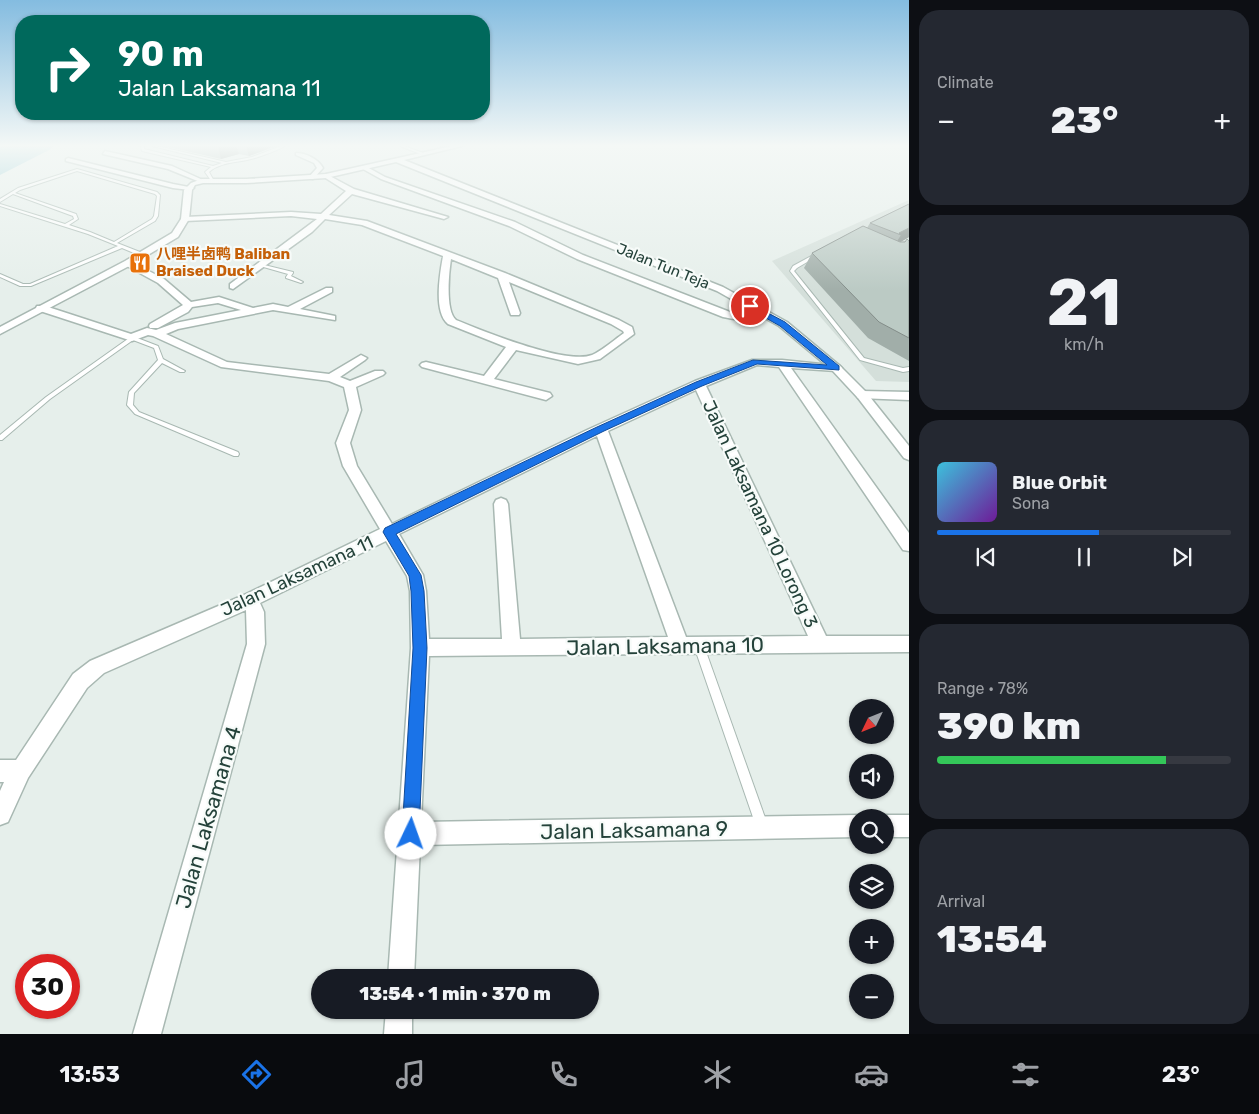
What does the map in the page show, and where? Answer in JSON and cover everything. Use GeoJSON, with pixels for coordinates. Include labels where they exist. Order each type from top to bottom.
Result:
{"type":"FeatureCollection","features":[{"type":"Feature","properties":{"kind":"street"},"geometry":{"type":"LineString","coordinates":[[0,331],[143,255],[175,234],[185,219],[188,194]]}},
{"type":"Feature","properties":{"kind":"street"},"geometry":{"type":"LineString","coordinates":[[234,286],[325,216],[348,194]]}},
{"type":"Feature","properties":{"kind":"street"},"geometry":{"type":"LineString","coordinates":[[363,194],[444,217]]}},
{"type":"Feature","properties":{"kind":"street"},"geometry":{"type":"LineString","coordinates":[[429,194],[512,224],[580,257],[727,315],[742,318],[766,315]]}},
{"type":"Feature","properties":{"kind":"street","name":"Jalan Tun Teja"},"geometry":{"type":"LineString","coordinates":[[483,194],[720,289],[782,324],[836,368],[862,395],[909,455]]}},
{"type":"Feature","properties":{"kind":"street"},"geometry":{"type":"LineString","coordinates":[[185,219],[291,214],[325,216],[364,223],[502,276],[615,322],[626,327],[630,332],[596,357],[583,361],[513,346],[458,325],[447,318],[445,312],[444,275],[447,255]]}},
{"type":"Feature","properties":{"kind":"street"},"geometry":{"type":"LineString","coordinates":[[128,263],[161,281],[189,305]]}},
{"type":"Feature","properties":{"kind":"street"},"geometry":{"type":"LineString","coordinates":[[502,276],[515,314]]}},
{"type":"Feature","properties":{"kind":"street"},"geometry":{"type":"LineString","coordinates":[[292,309],[329,290]]}},
{"type":"Feature","properties":{"kind":"street"},"geometry":{"type":"LineString","coordinates":[[145,334],[189,305],[219,300],[250,310]]}},
{"type":"Feature","properties":{"kind":"street"},"geometry":{"type":"LineString","coordinates":[[145,334],[250,310],[273,307],[292,309],[331,318]]}},
{"type":"Feature","properties":{"kind":"street"},"geometry":{"type":"LineString","coordinates":[[41,308],[145,334],[224,364],[331,378],[350,384],[379,372]]}},
{"type":"Feature","properties":{"kind":"street"},"geometry":{"type":"LineString","coordinates":[[487,381],[513,346]]}},
{"type":"Feature","properties":{"kind":"street"},"geometry":{"type":"LineString","coordinates":[[331,378],[361,358]]}},
{"type":"Feature","properties":{"kind":"street","name":"Jalan Laksamana 11"},"geometry":{"type":"LineString","coordinates":[[0,814],[22,771],[71,694],[80,681],[97,667],[250,600],[601,429],[699,384],[756,362],[836,368]]}},
{"type":"Feature","properties":{"kind":"street"},"geometry":{"type":"LineString","coordinates":[[782,363],[909,544]]}},
{"type":"Feature","properties":{"kind":"street"},"geometry":{"type":"LineString","coordinates":[[426,365],[546,396]]}},
{"type":"Feature","properties":{"kind":"street"},"geometry":{"type":"LineString","coordinates":[[350,384],[356,410],[343,443],[350,466],[415,575],[418,591],[420,648],[411,834],[402,969]]}},
{"type":"Feature","properties":{"kind":"street","name":"Jalan Laksamana 10 Lorong 3"},"geometry":{"type":"LineString","coordinates":[[699,384],[821,645]]}},
{"type":"Feature","properties":{"kind":"street"},"geometry":{"type":"LineString","coordinates":[[862,395],[909,396]]}},
{"type":"Feature","properties":{"kind":"street"},"geometry":{"type":"LineString","coordinates":[[601,429],[680,646]]}},
{"type":"Feature","properties":{"kind":"street"},"geometry":{"type":"LineString","coordinates":[[501,504],[512,648]]}},
{"type":"Feature","properties":{"kind":"street","name":"Jalan Laksamana 4"},"geometry":{"type":"LineString","coordinates":[[148,1034],[256,644],[255,612],[250,600]]}},
{"type":"Feature","properties":{"kind":"street","name":"Jalan Laksamana 10"},"geometry":{"type":"LineString","coordinates":[[420,648],[909,644]]}},
{"type":"Feature","properties":{"kind":"street"},"geometry":{"type":"LineString","coordinates":[[0,771],[22,771]]}},
{"type":"Feature","properties":{"kind":"street","name":"Jalan Laksamana 9"},"geometry":{"type":"LineString","coordinates":[[411,834],[849,826]]}},
{"type":"Feature","properties":{"kind":"street"},"geometry":{"type":"LineString","coordinates":[[894,826],[909,826]]}},
{"type":"Feature","properties":{"kind":"street"},"geometry":{"type":"LineString","coordinates":[[398,1034],[399,1019]]}},
{"type":"Feature","properties":{"kind":"lane"},"geometry":{"type":"LineString","coordinates":[[16,194],[75,215],[76,219],[66,226]]}},
{"type":"Feature","properties":{"kind":"lane"},"geometry":{"type":"LineString","coordinates":[[114,242],[154,220],[159,196],[157,194]]}},
{"type":"Feature","properties":{"kind":"lane"},"geometry":{"type":"LineString","coordinates":[[0,205],[114,242],[143,255]]}},
{"type":"Feature","properties":{"kind":"lane"},"geometry":{"type":"LineString","coordinates":[[0,275],[22,285],[31,285],[122,246]]}},
{"type":"Feature","properties":{"kind":"lane"},"geometry":{"type":"LineString","coordinates":[[820,254],[795,267],[792,271],[862,359],[903,370],[909,369]]}},
{"type":"Feature","properties":{"kind":"lane"},"geometry":{"type":"LineString","coordinates":[[262,265],[291,273],[288,277],[301,282]]}},
{"type":"Feature","properties":{"kind":"lane"},"geometry":{"type":"LineString","coordinates":[[0,438],[48,398],[145,334],[156,347],[161,360],[182,371]]}},
{"type":"Feature","properties":{"kind":"lane"},"geometry":{"type":"LineString","coordinates":[[161,360],[131,393],[130,405],[137,413],[236,454]]}},
{"type":"Feature","properties":{"kind":"lane"},"geometry":{"type":"LineString","coordinates":[[699,646],[762,828]]}},
{"type":"Feature","properties":{"kind":"shaded area"},"geometry":{"type":"Polygon","coordinates":[[[909,200],[909,382],[876,381],[772,261],[909,200]]]}},
{"type":"Feature","properties":{"kind":"building"},"geometry":{"type":"Polygon","coordinates":[[[909,204],[909,228],[899,233],[901,235],[870,223],[909,204]]]}},
{"type":"Feature","properties":{"kind":"building"},"geometry":{"type":"Polygon","coordinates":[[[863,226],[900,242],[905,242],[907,239],[909,241],[909,338],[879,322],[812,253],[863,226]]]}},
{"type":"Feature","properties":{"kind":"place","name":"八哩半卤鸭 Baliban Braised Duck"},"geometry":{"type":"Point","coordinates":[140,263]}},
{"type":"Feature","properties":{"kind":"route"},"geometry":{"type":"LineString","coordinates":[[411,834],[420,648],[418,591],[415,575],[389,532],[601,429],[699,384],[756,362],[836,368],[782,324],[750,306]]}}]}
